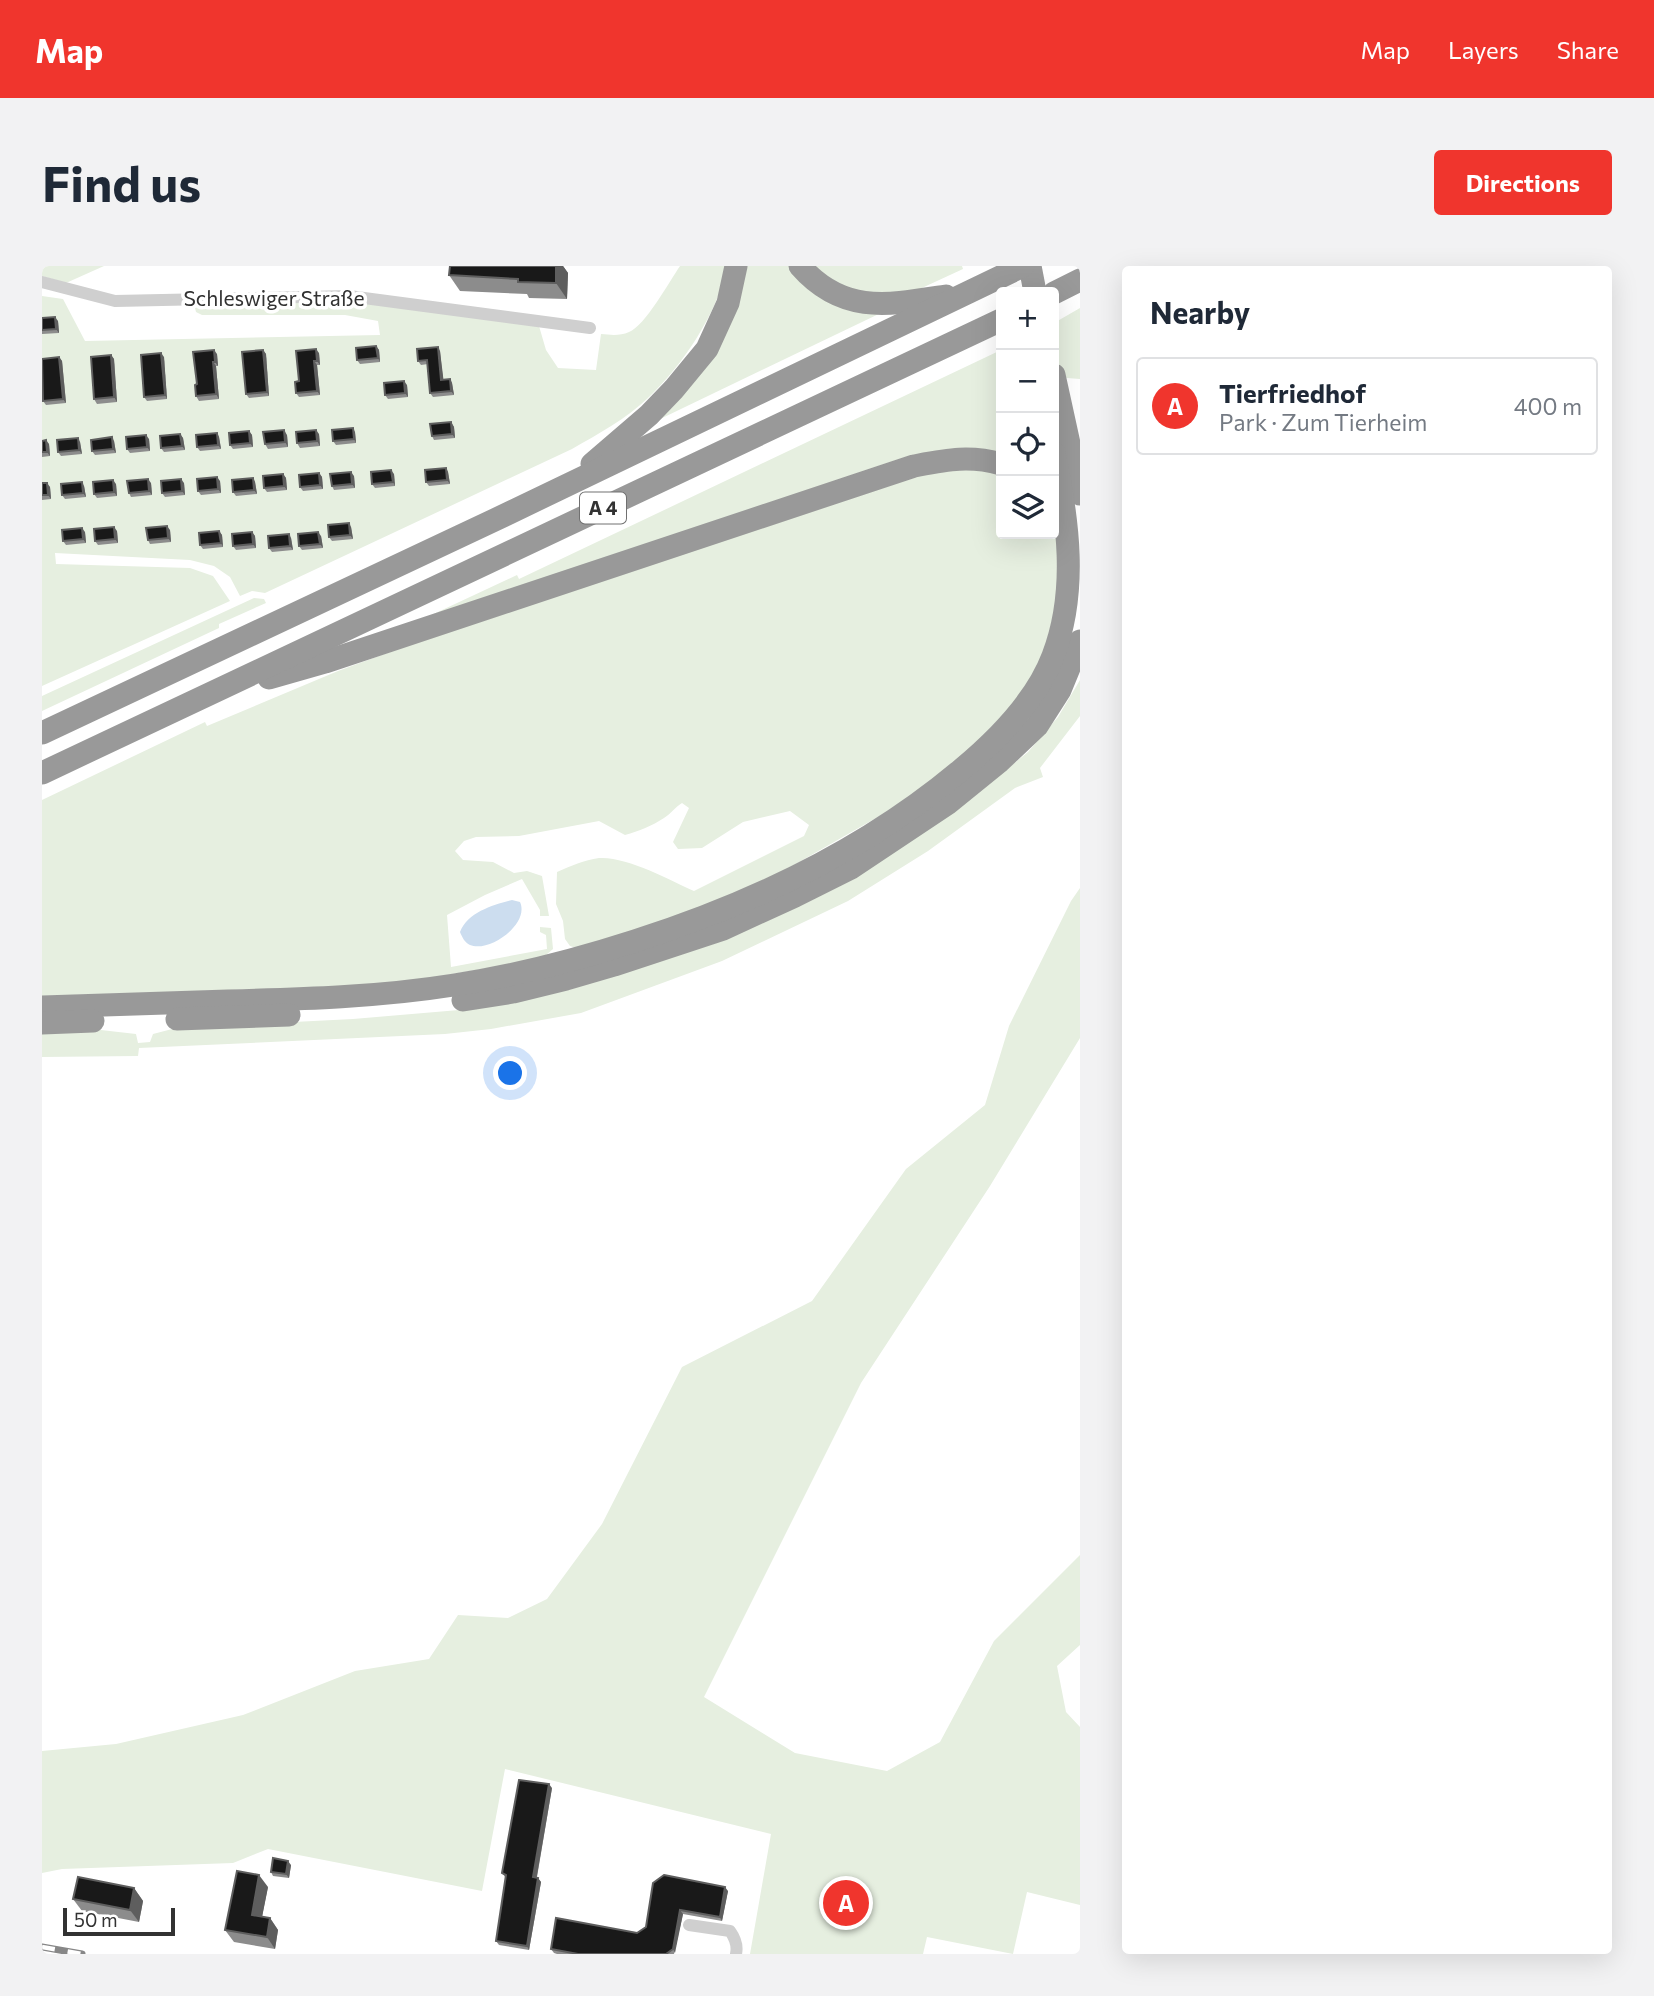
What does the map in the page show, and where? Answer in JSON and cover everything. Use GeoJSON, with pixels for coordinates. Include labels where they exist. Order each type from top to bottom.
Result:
{"type":"FeatureCollection","features":[{"type":"Feature","properties":{"kind":"highway","name":"A 4"},"geometry":{"type":"LineString","coordinates":[[571,483],[649,415],[707,349],[728,303],[736,266]]}},
{"type":"Feature","properties":{"kind":"highway"},"geometry":{"type":"LineString","coordinates":[[800,266],[810,278],[836,294],[876,304],[897,304],[970,292]]}},
{"type":"Feature","properties":{"kind":"highway","name":"A 4"},"geometry":{"type":"LineString","coordinates":[[42,733],[970,292],[1006,271],[1023,266]]}},
{"type":"Feature","properties":{"kind":"highway"},"geometry":{"type":"LineString","coordinates":[[1030,266],[1034,287]]}},
{"type":"Feature","properties":{"kind":"highway"},"geometry":{"type":"LineString","coordinates":[[1006,271],[1015,287]]}},
{"type":"Feature","properties":{"kind":"highway"},"geometry":{"type":"LineString","coordinates":[[1059,290],[1080,280]]}},
{"type":"Feature","properties":{"kind":"highway","name":"A 4"},"geometry":{"type":"LineString","coordinates":[[42,773],[996,322]]}},
{"type":"Feature","properties":{"kind":"highway"},"geometry":{"type":"LineString","coordinates":[[1059,395],[1078,472]]}},
{"type":"Feature","properties":{"kind":"highway"},"geometry":{"type":"LineString","coordinates":[[205,696],[326,662],[914,467],[957,458],[985,459],[996,462]]}},
{"type":"Feature","properties":{"kind":"highway"},"geometry":{"type":"LineString","coordinates":[[42,1007],[334,998],[438,988],[492,979],[562,963],[658,934],[748,901],[792,880],[844,852],[929,797],[988,746],[1028,701],[1052,660],[1064,623],[1068,595],[1063,496],[1059,476]]}},
{"type":"Feature","properties":{"kind":"highway"},"geometry":{"type":"LineString","coordinates":[[1059,522],[1066,536]]}},
{"type":"Feature","properties":{"kind":"highway"},"geometry":{"type":"LineString","coordinates":[[42,1023],[253,1017],[355,1011],[458,1000],[513,992],[566,979],[723,929],[851,868],[947,804],[1000,761],[1037,726],[1060,690],[1080,641]]}},
{"type":"Feature","properties":{"kind":"street","name":"Schleswiger Straße"},"geometry":{"type":"LineString","coordinates":[[42,282],[115,301],[349,296],[590,328]]}},
{"type":"Feature","properties":{"kind":"street"},"geometry":{"type":"LineString","coordinates":[[689,1925],[730,1931],[735,1938],[736,1954]]}},
{"type":"Feature","properties":{"kind":"green space"},"geometry":{"type":"Polygon","coordinates":[[[42,266],[104,266],[66,283],[42,276],[42,266]]]}},
{"type":"Feature","properties":{"kind":"green space"},"geometry":{"type":"Polygon","coordinates":[[[680,266],[727,266],[716,302],[686,355],[661,385],[630,413],[572,449],[265,593],[252,591],[240,596],[230,577],[214,566],[190,560],[55,553],[56,564],[190,568],[213,576],[230,601],[42,686],[42,296],[63,299],[85,341],[380,335],[378,321],[345,315],[202,315],[196,312],[194,304],[343,300],[539,326],[546,350],[558,368],[596,370],[601,334],[622,334],[635,328],[649,313],[680,266]]]}},
{"type":"Feature","properties":{"kind":"green space"},"geometry":{"type":"Polygon","coordinates":[[[747,266],[794,266],[885,311],[656,421],[747,266]]]}},
{"type":"Feature","properties":{"kind":"green space"},"geometry":{"type":"Polygon","coordinates":[[[810,266],[962,266],[963,269],[911,293],[897,296],[840,289],[810,266]]]}},
{"type":"Feature","properties":{"kind":"green space"},"geometry":{"type":"Polygon","coordinates":[[[1080,308],[1080,379],[1067,378],[1060,373],[1059,320],[1080,308]]]}},
{"type":"Feature","properties":{"kind":"green space"},"geometry":{"type":"Polygon","coordinates":[[[996,352],[996,455],[984,451],[410,625],[517,575],[519,579],[996,352]]]}},
{"type":"Feature","properties":{"kind":"green space"},"geometry":{"type":"Polygon","coordinates":[[[934,468],[996,469],[996,539],[1056,539],[1057,542],[1058,596],[1043,657],[1020,697],[965,754],[921,788],[883,814],[787,869],[747,888],[677,917],[576,948],[570,946],[565,939],[563,921],[556,904],[557,872],[588,860],[610,858],[648,870],[694,891],[804,836],[809,825],[790,811],[743,822],[702,848],[678,849],[673,842],[689,808],[682,803],[655,823],[625,835],[599,821],[519,836],[476,837],[464,841],[455,851],[463,860],[493,862],[514,873],[527,871],[542,876],[549,916],[540,916],[540,910],[522,879],[485,895],[447,915],[451,967],[547,949],[546,935],[540,932],[540,927],[551,928],[553,949],[535,960],[417,980],[355,986],[42,996],[42,800],[205,722],[207,726],[338,671],[934,468]]]}},
{"type":"Feature","properties":{"kind":"green space"},"geometry":{"type":"Polygon","coordinates":[[[254,598],[264,599],[266,603],[219,624],[219,628],[42,711],[42,696],[254,598]]]}},
{"type":"Feature","properties":{"kind":"green space"},"geometry":{"type":"Polygon","coordinates":[[[1080,680],[1080,716],[1040,768],[1043,777],[1015,788],[928,851],[848,901],[722,961],[581,1013],[445,1034],[139,1048],[138,1056],[42,1057],[42,1030],[92,1029],[136,1034],[138,1043],[150,1042],[153,1034],[176,1028],[353,1019],[459,1010],[958,809],[1028,752],[1058,717],[1080,680]]]}},
{"type":"Feature","properties":{"kind":"green space"},"geometry":{"type":"Polygon","coordinates":[[[1080,888],[1080,1038],[990,1186],[861,1383],[704,1697],[795,1753],[887,1771],[940,1742],[994,1641],[1080,1555],[1080,1645],[1057,1666],[1066,1712],[1080,1727],[1080,1905],[1027,1892],[1013,1954],[927,1937],[923,1954],[750,1954],[771,1834],[505,1769],[482,1891],[268,1849],[233,1863],[62,1869],[42,1873],[42,1751],[116,1744],[243,1715],[355,1671],[429,1659],[458,1615],[508,1618],[547,1599],[602,1524],[682,1367],[812,1301],[906,1169],[985,1105],[1009,1026],[1080,888]]]}},
{"type":"Feature","properties":{"kind":"water"},"geometry":{"type":"Polygon","coordinates":[[[512,900],[520,902],[522,910],[514,927],[506,935],[487,945],[470,945],[465,941],[460,932],[469,919],[489,907],[512,900]]]}},
{"type":"Feature","properties":{"kind":"building"},"geometry":{"type":"Polygon","coordinates":[[[450,266],[556,266],[556,283],[449,275],[450,266]]]}},
{"type":"Feature","properties":{"kind":"building"},"geometry":{"type":"Polygon","coordinates":[[[55,317],[56,329],[42,330],[42,318],[55,317]]]}},
{"type":"Feature","properties":{"kind":"building"},"geometry":{"type":"Polygon","coordinates":[[[376,346],[378,358],[357,360],[356,348],[376,346]]]}},
{"type":"Feature","properties":{"kind":"building"},"geometry":{"type":"Polygon","coordinates":[[[438,347],[441,380],[450,379],[451,391],[430,393],[427,360],[418,361],[417,349],[438,347]]]}},
{"type":"Feature","properties":{"kind":"building"},"geometry":{"type":"Polygon","coordinates":[[[316,349],[317,361],[314,361],[317,391],[296,393],[295,382],[299,381],[296,351],[316,349]]]}},
{"type":"Feature","properties":{"kind":"building"},"geometry":{"type":"Polygon","coordinates":[[[214,350],[216,394],[196,396],[193,352],[214,350]]]}},
{"type":"Feature","properties":{"kind":"building"},"geometry":{"type":"Polygon","coordinates":[[[263,350],[267,392],[246,394],[242,352],[263,350]]]}},
{"type":"Feature","properties":{"kind":"building"},"geometry":{"type":"Polygon","coordinates":[[[161,353],[165,395],[144,397],[141,355],[161,353]]]}},
{"type":"Feature","properties":{"kind":"building"},"geometry":{"type":"Polygon","coordinates":[[[111,355],[114,397],[94,399],[91,357],[111,355]]]}},
{"type":"Feature","properties":{"kind":"building"},"geometry":{"type":"Polygon","coordinates":[[[59,357],[63,399],[43,401],[42,359],[59,357]]]}},
{"type":"Feature","properties":{"kind":"building"},"geometry":{"type":"Polygon","coordinates":[[[404,381],[405,393],[385,395],[384,383],[404,381]]]}},
{"type":"Feature","properties":{"kind":"building"},"geometry":{"type":"Polygon","coordinates":[[[451,422],[452,434],[432,436],[430,424],[451,422]]]}},
{"type":"Feature","properties":{"kind":"building"},"geometry":{"type":"Polygon","coordinates":[[[353,428],[354,439],[333,441],[332,430],[353,428]]]}},
{"type":"Feature","properties":{"kind":"building"},"geometry":{"type":"Polygon","coordinates":[[[284,430],[285,442],[265,444],[263,432],[284,430]]]}},
{"type":"Feature","properties":{"kind":"building"},"geometry":{"type":"Polygon","coordinates":[[[316,430],[317,441],[297,443],[296,432],[316,430]]]}},
{"type":"Feature","properties":{"kind":"building"},"geometry":{"type":"Polygon","coordinates":[[[249,431],[250,443],[230,445],[229,433],[249,431]]]}},
{"type":"Feature","properties":{"kind":"building"},"geometry":{"type":"Polygon","coordinates":[[[217,433],[218,445],[197,447],[196,435],[217,433]]]}},
{"type":"Feature","properties":{"kind":"building"},"geometry":{"type":"Polygon","coordinates":[[[180,434],[182,446],[161,448],[160,436],[180,434]]]}},
{"type":"Feature","properties":{"kind":"building"},"geometry":{"type":"Polygon","coordinates":[[[146,435],[147,447],[127,449],[126,437],[146,435]]]}},
{"type":"Feature","properties":{"kind":"building"},"geometry":{"type":"Polygon","coordinates":[[[112,437],[113,449],[92,451],[91,440],[112,437]]]}},
{"type":"Feature","properties":{"kind":"building"},"geometry":{"type":"Polygon","coordinates":[[[78,438],[79,450],[58,452],[57,440],[78,438]]]}},
{"type":"Feature","properties":{"kind":"building"},"geometry":{"type":"Polygon","coordinates":[[[46,440],[47,452],[42,452],[42,441],[46,440]]]}},
{"type":"Feature","properties":{"kind":"building"},"geometry":{"type":"Polygon","coordinates":[[[446,468],[447,480],[426,482],[425,470],[446,468]]]}},
{"type":"Feature","properties":{"kind":"building"},"geometry":{"type":"Polygon","coordinates":[[[391,470],[393,482],[372,484],[371,472],[391,470]]]}},
{"type":"Feature","properties":{"kind":"building"},"geometry":{"type":"Polygon","coordinates":[[[351,472],[352,484],[332,486],[330,474],[351,472]]]}},
{"type":"Feature","properties":{"kind":"building"},"geometry":{"type":"Polygon","coordinates":[[[319,473],[320,485],[300,487],[299,475],[319,473]]]}},
{"type":"Feature","properties":{"kind":"building"},"geometry":{"type":"Polygon","coordinates":[[[283,474],[284,486],[264,488],[263,476],[283,474]]]}},
{"type":"Feature","properties":{"kind":"building"},"geometry":{"type":"Polygon","coordinates":[[[217,477],[218,489],[198,491],[197,479],[217,477]]]}},
{"type":"Feature","properties":{"kind":"building"},"geometry":{"type":"Polygon","coordinates":[[[253,478],[254,490],[233,492],[232,480],[253,478]]]}},
{"type":"Feature","properties":{"kind":"building"},"geometry":{"type":"Polygon","coordinates":[[[148,479],[149,491],[129,493],[127,481],[148,479]]]}},
{"type":"Feature","properties":{"kind":"building"},"geometry":{"type":"Polygon","coordinates":[[[181,479],[182,491],[162,493],[161,481],[181,479]]]}},
{"type":"Feature","properties":{"kind":"building"},"geometry":{"type":"Polygon","coordinates":[[[113,480],[114,492],[94,494],[93,482],[113,480]]]}},
{"type":"Feature","properties":{"kind":"building"},"geometry":{"type":"Polygon","coordinates":[[[82,482],[83,493],[62,495],[61,484],[82,482]]]}},
{"type":"Feature","properties":{"kind":"building"},"geometry":{"type":"Polygon","coordinates":[[[42,483],[47,483],[48,495],[42,495],[42,483]]]}},
{"type":"Feature","properties":{"kind":"building"},"geometry":{"type":"Polygon","coordinates":[[[349,523],[350,535],[329,537],[328,525],[349,523]]]}},
{"type":"Feature","properties":{"kind":"building"},"geometry":{"type":"Polygon","coordinates":[[[167,526],[168,538],[148,540],[146,528],[167,526]]]}},
{"type":"Feature","properties":{"kind":"building"},"geometry":{"type":"Polygon","coordinates":[[[114,527],[115,539],[95,541],[94,529],[114,527]]]}},
{"type":"Feature","properties":{"kind":"building"},"geometry":{"type":"Polygon","coordinates":[[[82,528],[83,539],[63,541],[62,530],[82,528]]]}},
{"type":"Feature","properties":{"kind":"building"},"geometry":{"type":"Polygon","coordinates":[[[219,531],[221,543],[200,545],[199,533],[219,531]]]}},
{"type":"Feature","properties":{"kind":"building"},"geometry":{"type":"Polygon","coordinates":[[[252,532],[253,544],[233,546],[232,534],[252,532]]]}},
{"type":"Feature","properties":{"kind":"building"},"geometry":{"type":"Polygon","coordinates":[[[318,532],[320,544],[299,546],[298,534],[318,532]]]}},
{"type":"Feature","properties":{"kind":"building"},"geometry":{"type":"Polygon","coordinates":[[[289,534],[290,546],[269,548],[268,536],[289,534]]]}},
{"type":"Feature","properties":{"kind":"building"},"geometry":{"type":"Polygon","coordinates":[[[519,1780],[549,1784],[533,1877],[538,1878],[527,1946],[496,1941],[506,1875],[502,1873],[519,1780]]]}},
{"type":"Feature","properties":{"kind":"building"},"geometry":{"type":"Polygon","coordinates":[[[273,1858],[288,1861],[286,1874],[271,1872],[273,1858]]]}},
{"type":"Feature","properties":{"kind":"building"},"geometry":{"type":"Polygon","coordinates":[[[237,1871],[259,1875],[252,1915],[270,1918],[267,1937],[225,1930],[237,1871]]]}},
{"type":"Feature","properties":{"kind":"building"},"geometry":{"type":"Polygon","coordinates":[[[664,1875],[725,1887],[720,1917],[680,1910],[673,1949],[666,1954],[578,1954],[551,1949],[556,1918],[637,1933],[646,1927],[653,1883],[664,1875]]]}},
{"type":"Feature","properties":{"kind":"building"},"geometry":{"type":"Polygon","coordinates":[[[78,1877],[134,1888],[130,1910],[73,1899],[78,1877]]]}},
{"type":"Feature","properties":{"kind":"railway"},"geometry":{"type":"LineString","coordinates":[[42,1947],[82,1954]]}},
{"type":"Feature","properties":{"kind":"place","name":"Tierfriedhof"},"geometry":{"type":"Point","coordinates":[846,1903]}}]}
